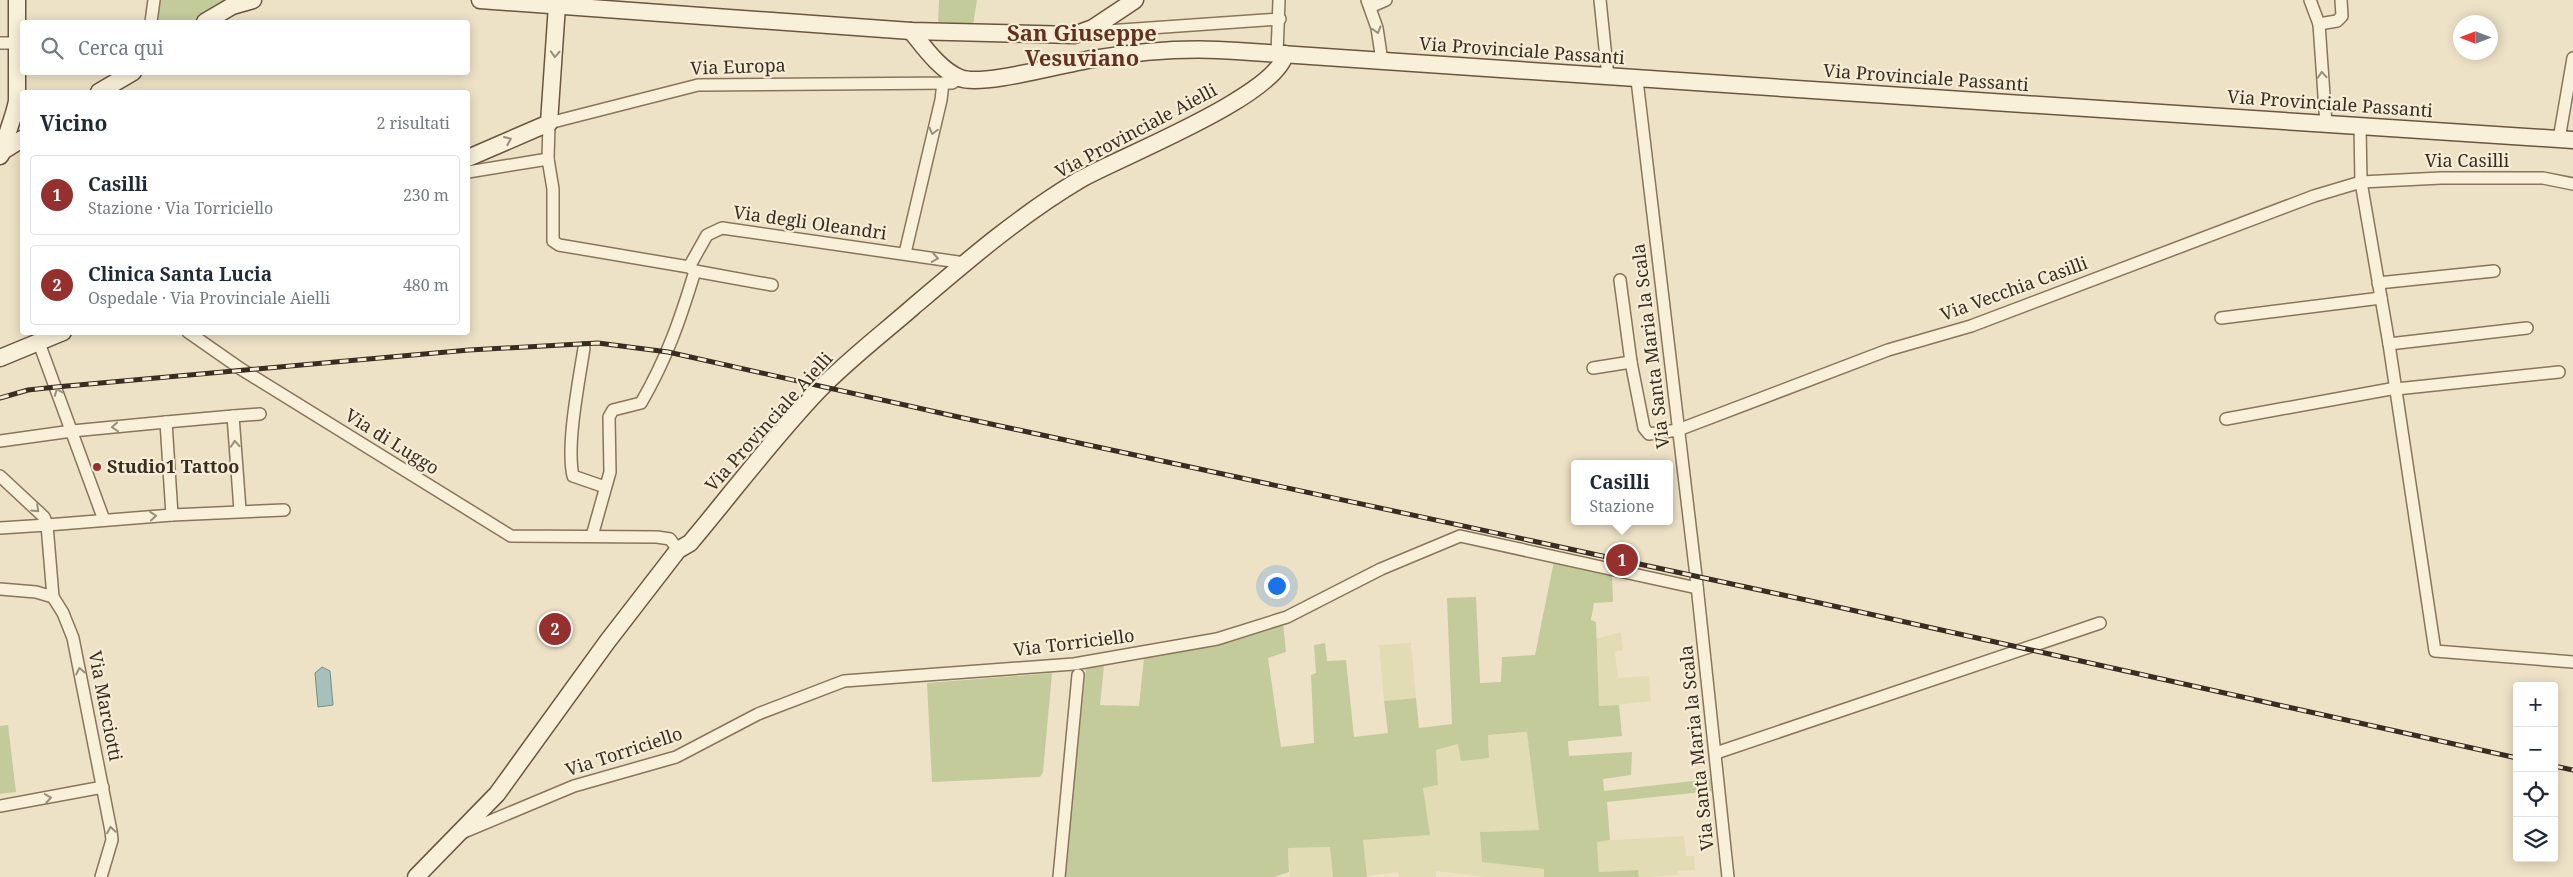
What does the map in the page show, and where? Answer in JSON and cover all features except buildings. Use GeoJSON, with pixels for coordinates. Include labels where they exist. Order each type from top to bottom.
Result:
{"type":"FeatureCollection","features":[{"type":"Feature","properties":{"kind":"main road"},"geometry":{"type":"LineString","coordinates":[[2,154],[6,133],[14,117],[17,101],[20,43],[17,0]]}},
{"type":"Feature","properties":{"kind":"main road"},"geometry":{"type":"LineString","coordinates":[[208,20],[232,6],[253,0]]}},
{"type":"Feature","properties":{"kind":"main road"},"geometry":{"type":"LineString","coordinates":[[480,0],[562,4],[911,31],[1074,34],[1093,28],[1135,0]]}},
{"type":"Feature","properties":{"kind":"main road"},"geometry":{"type":"LineString","coordinates":[[549,123],[562,4]]}},
{"type":"Feature","properties":{"kind":"main road"},"geometry":{"type":"LineString","coordinates":[[911,31],[929,54],[960,78]]}},
{"type":"Feature","properties":{"kind":"main road","name":"Via Provinciale Passanti"},"geometry":{"type":"LineString","coordinates":[[960,78],[976,80],[1007,76],[1096,58],[1170,50],[1207,49],[1637,80],[2566,139]]}},
{"type":"Feature","properties":{"kind":"main road","name":"Via Provinciale Aielli"},"geometry":{"type":"LineString","coordinates":[[416,877],[497,794],[607,642],[678,550],[690,542],[796,416],[833,376],[988,242],[1082,179],[1212,116],[1273,74],[1280,67],[1281,54]]}},
{"type":"Feature","properties":{"kind":"main road"},"geometry":{"type":"LineString","coordinates":[[102,90],[128,75]]}},
{"type":"Feature","properties":{"kind":"main road","name":"Via Europa"},"geometry":{"type":"LineString","coordinates":[[470,157],[549,123]]}},
{"type":"Feature","properties":{"kind":"main road"},"geometry":{"type":"LineString","coordinates":[[2,154],[20,140]]}},
{"type":"Feature","properties":{"kind":"main road"},"geometry":{"type":"LineString","coordinates":[[0,358],[57,335]]}},
{"type":"Feature","properties":{"kind":"street"},"geometry":{"type":"LineString","coordinates":[[151,20],[154,0]]}},
{"type":"Feature","properties":{"kind":"street"},"geometry":{"type":"LineString","coordinates":[[1279,0],[1281,54]]}},
{"type":"Feature","properties":{"kind":"street"},"geometry":{"type":"LineString","coordinates":[[1382,61],[1380,41],[1368,3],[1386,0]]}},
{"type":"Feature","properties":{"kind":"street"},"geometry":{"type":"LineString","coordinates":[[1600,0],[1608,77]]}},
{"type":"Feature","properties":{"kind":"street"},"geometry":{"type":"LineString","coordinates":[[2310,0],[2319,24],[2326,124]]}},
{"type":"Feature","properties":{"kind":"street"},"geometry":{"type":"LineString","coordinates":[[2319,24],[2337,21],[2342,16],[2341,0]]}},
{"type":"Feature","properties":{"kind":"street"},"geometry":{"type":"LineString","coordinates":[[1093,28],[1106,31],[1280,19]]}},
{"type":"Feature","properties":{"kind":"street"},"geometry":{"type":"LineString","coordinates":[[0,42],[20,43]]}},
{"type":"Feature","properties":{"kind":"street"},"geometry":{"type":"LineString","coordinates":[[2566,139],[2573,58]]}},
{"type":"Feature","properties":{"kind":"street","name":"Via Europa"},"geometry":{"type":"LineString","coordinates":[[549,123],[698,85],[952,83],[960,78]]}},
{"type":"Feature","properties":{"kind":"street","name":"Via Santa Maria la Scala"},"geometry":{"type":"LineString","coordinates":[[1637,80],[1716,753],[1728,877]]}},
{"type":"Feature","properties":{"kind":"street","name":"Via degli Oleandri"},"geometry":{"type":"LineString","coordinates":[[905,253],[941,100],[943,83]]}},
{"type":"Feature","properties":{"kind":"street"},"geometry":{"type":"LineString","coordinates":[[549,123],[548,159],[553,189],[553,241],[559,245],[772,285]]}},
{"type":"Feature","properties":{"kind":"street"},"geometry":{"type":"LineString","coordinates":[[2360,126],[2361,182],[2389,344],[2435,651],[2573,662]]}},
{"type":"Feature","properties":{"kind":"street"},"geometry":{"type":"LineString","coordinates":[[470,172],[548,159]]}},
{"type":"Feature","properties":{"kind":"street","name":"Via Casilli"},"geometry":{"type":"LineString","coordinates":[[2361,182],[2441,178],[2534,178],[2573,184]]}},
{"type":"Feature","properties":{"kind":"street","name":"Via Vecchia Casilli"},"geometry":{"type":"LineString","coordinates":[[1620,280],[1631,362],[1644,428],[1649,434],[1654,435],[1678,430],[1888,350],[1971,326],[2314,196],[2361,182]]}},
{"type":"Feature","properties":{"kind":"street","name":"Via degli Oleandri"},"geometry":{"type":"LineString","coordinates":[[692,269],[707,235],[722,228],[965,263]]}},
{"type":"Feature","properties":{"kind":"street"},"geometry":{"type":"LineString","coordinates":[[592,536],[610,472],[609,417],[613,410],[641,403],[660,371],[676,333],[692,269]]}},
{"type":"Feature","properties":{"kind":"street"},"geometry":{"type":"LineString","coordinates":[[2378,283],[2494,272]]}},
{"type":"Feature","properties":{"kind":"street"},"geometry":{"type":"LineString","coordinates":[[2221,318],[2381,298]]}},
{"type":"Feature","properties":{"kind":"street"},"geometry":{"type":"LineString","coordinates":[[2389,344],[2527,328]]}},
{"type":"Feature","properties":{"kind":"street","name":"Via di Luggo"},"geometry":{"type":"LineString","coordinates":[[192,335],[242,369],[511,536],[663,538],[670,539],[678,550]]}},
{"type":"Feature","properties":{"kind":"street"},"geometry":{"type":"LineString","coordinates":[[40,343],[104,520]]}},
{"type":"Feature","properties":{"kind":"street"},"geometry":{"type":"LineString","coordinates":[[584,348],[572,444],[572,471],[573,476],[605,487]]}},
{"type":"Feature","properties":{"kind":"street"},"geometry":{"type":"LineString","coordinates":[[1593,368],[1631,362]]}},
{"type":"Feature","properties":{"kind":"street"},"geometry":{"type":"LineString","coordinates":[[2226,419],[2396,389],[2559,372]]}},
{"type":"Feature","properties":{"kind":"street"},"geometry":{"type":"LineString","coordinates":[[0,441],[72,431],[260,414]]}},
{"type":"Feature","properties":{"kind":"street"},"geometry":{"type":"LineString","coordinates":[[233,416],[240,510]]}},
{"type":"Feature","properties":{"kind":"street"},"geometry":{"type":"LineString","coordinates":[[166,422],[172,515]]}},
{"type":"Feature","properties":{"kind":"street"},"geometry":{"type":"LineString","coordinates":[[0,476],[44,517],[48,525],[53,597],[36,592],[0,589]]}},
{"type":"Feature","properties":{"kind":"street"},"geometry":{"type":"LineString","coordinates":[[0,528],[240,510],[284,510]]}},
{"type":"Feature","properties":{"kind":"street","name":"Via Torriciello"},"geometry":{"type":"LineString","coordinates":[[458,834],[574,786],[676,757],[758,714],[844,681],[1074,664],[1217,639],[1287,616],[1381,569],[1460,536],[1697,588]]}},
{"type":"Feature","properties":{"kind":"street","name":"Via Marciotti"},"geometry":{"type":"LineString","coordinates":[[53,597],[63,613],[74,638],[103,787],[112,840],[101,877]]}},
{"type":"Feature","properties":{"kind":"street"},"geometry":{"type":"LineString","coordinates":[[1716,753],[2100,623]]}},
{"type":"Feature","properties":{"kind":"street","name":"Via Torriciello"},"geometry":{"type":"LineString","coordinates":[[1059,877],[1078,675]]}},
{"type":"Feature","properties":{"kind":"street"},"geometry":{"type":"LineString","coordinates":[[0,806],[103,787]]}},
{"type":"Feature","properties":{"kind":"shaded area"},"geometry":{"type":"Polygon","coordinates":[[[1621,632],[1623,650],[1615,652],[1618,678],[1649,676],[1651,701],[1599,707],[1595,639],[1621,632]]]}},
{"type":"Feature","properties":{"kind":"shaded area"},"geometry":{"type":"Polygon","coordinates":[[[1411,643],[1416,698],[1384,701],[1379,645],[1411,643]]]}},
{"type":"Feature","properties":{"kind":"shaded area"},"geometry":{"type":"Polygon","coordinates":[[[1528,732],[1539,830],[1481,832],[1483,862],[1545,869],[1544,877],[1486,877],[1436,871],[1436,877],[1399,877],[1398,872],[1367,876],[1363,840],[1429,835],[1423,788],[1438,785],[1436,750],[1458,744],[1489,758],[1488,735],[1528,732]]]}},
{"type":"Feature","properties":{"kind":"shaded area"},"geometry":{"type":"Polygon","coordinates":[[[1684,836],[1686,856],[1694,856],[1695,870],[1678,871],[1677,875],[1649,877],[1639,877],[1638,870],[1599,872],[1597,841],[1684,836]]]}},
{"type":"Feature","properties":{"kind":"shaded area"},"geometry":{"type":"Polygon","coordinates":[[[1331,847],[1333,877],[1290,877],[1288,848],[1331,847]]]}},
{"type":"Feature","properties":{"kind":"green space"},"geometry":{"type":"Polygon","coordinates":[[[158,0],[242,0],[202,20],[155,20],[158,0]]]}},
{"type":"Feature","properties":{"kind":"green space"},"geometry":{"type":"Polygon","coordinates":[[[939,0],[977,0],[973,25],[938,23],[939,0]]]}},
{"type":"Feature","properties":{"kind":"green space"},"geometry":{"type":"Polygon","coordinates":[[[1554,561],[1612,573],[1613,602],[1594,603],[1591,620],[1596,622],[1599,706],[1619,705],[1622,736],[1568,741],[1569,756],[1632,752],[1631,775],[1603,779],[1604,791],[1711,779],[1712,791],[1607,802],[1610,840],[1597,842],[1599,872],[1638,870],[1639,877],[1544,877],[1544,869],[1482,862],[1480,832],[1539,830],[1527,732],[1488,735],[1489,758],[1461,761],[1458,744],[1436,750],[1438,785],[1423,788],[1430,835],[1363,840],[1367,877],[1333,877],[1330,847],[1288,848],[1289,872],[1274,877],[1064,877],[1086,668],[1104,666],[1100,705],[1139,706],[1144,658],[1210,645],[1283,623],[1286,652],[1268,658],[1281,747],[1314,743],[1311,675],[1316,673],[1314,645],[1325,643],[1327,661],[1346,660],[1354,737],[1388,733],[1384,701],[1416,698],[1419,728],[1452,724],[1447,598],[1476,597],[1480,683],[1501,682],[1502,657],[1535,655],[1554,561]]]}},
{"type":"Feature","properties":{"kind":"green space"},"geometry":{"type":"Polygon","coordinates":[[[1052,673],[1043,772],[1040,777],[932,782],[927,683],[1052,673]]]}},
{"type":"Feature","properties":{"kind":"green space"},"geometry":{"type":"Polygon","coordinates":[[[8,725],[16,792],[0,794],[0,726],[8,725]]]}},
{"type":"Feature","properties":{"kind":"water"},"geometry":{"type":"Polygon","coordinates":[[[322,667],[330,671],[333,705],[318,707],[315,673],[322,667]]]}},
{"type":"Feature","properties":{"kind":"railway"},"geometry":{"type":"LineString","coordinates":[[0,398],[28,390],[56,387],[469,350],[598,343],[668,352],[954,416],[1820,603],[2513,757]]}},
{"type":"Feature","properties":{"kind":"railway"},"geometry":{"type":"LineString","coordinates":[[2558,767],[2573,770]]}},
{"type":"Feature","properties":{"kind":"place","name":"Studio1 Tattoo"},"geometry":{"type":"Point","coordinates":[97,467]}},
{"type":"Feature","properties":{"kind":"place","name":"Casilli"},"geometry":{"type":"Point","coordinates":[1622,560]}},
{"type":"Feature","properties":{"kind":"place","name":"Clinica Santa Lucia"},"geometry":{"type":"Point","coordinates":[555,629]}},
{"type":"Feature","properties":{"kind":"district","name":"San Giuseppe Vesuviano"},"geometry":{"type":"Point","coordinates":[1082,46]}}]}
